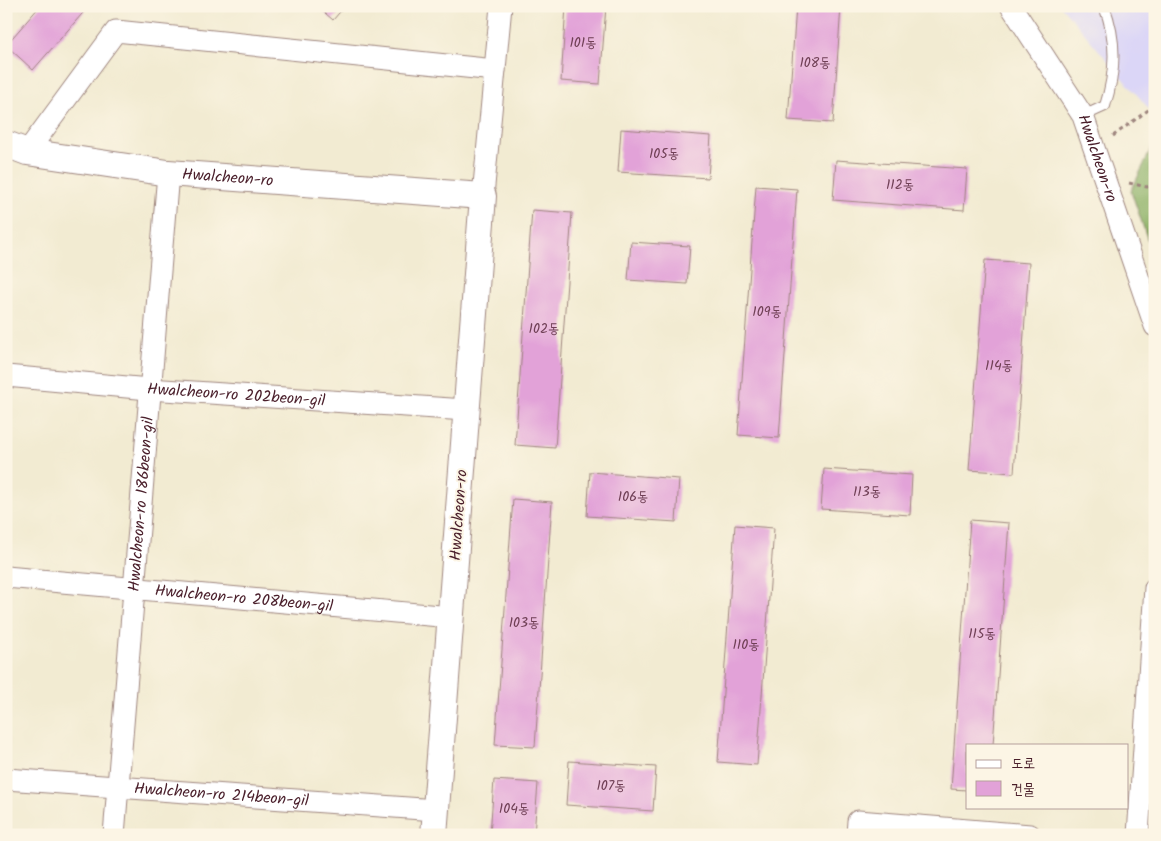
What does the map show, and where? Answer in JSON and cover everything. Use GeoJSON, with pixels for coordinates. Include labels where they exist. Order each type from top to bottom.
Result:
{"type":"FeatureCollection","features":[{"type":"Feature","properties":{"kind":"street","name":"Hwalcheon-ro"},"geometry":{"type":"LineString","coordinates":[[435,822],[483,196],[501,6]]}},
{"type":"Feature","properties":{"kind":"street","name":"Hwalcheon-ro"},"geometry":{"type":"LineString","coordinates":[[1011,6],[1083,116],[1155,326]]}},
{"type":"Feature","properties":{"kind":"street"},"geometry":{"type":"LineString","coordinates":[[17,148],[116,31],[495,70]]}},
{"type":"Feature","properties":{"kind":"street","name":"Hwalcheon-ro"},"geometry":{"type":"LineString","coordinates":[[17,148],[168,173],[483,196]]}},
{"type":"Feature","properties":{"kind":"street","name":"Hwalcheon-ro 186beon-gil"},"geometry":{"type":"LineString","coordinates":[[114,835],[168,173]]}},
{"type":"Feature","properties":{"kind":"street","name":"Hwalcheon-ro 202beon-gil"},"geometry":{"type":"LineString","coordinates":[[6,376],[149,389],[466,410]]}},
{"type":"Feature","properties":{"kind":"street","name":"Hwalcheon-ro 208beon-gil"},"geometry":{"type":"LineString","coordinates":[[6,577],[451,616]]}},
{"type":"Feature","properties":{"kind":"street"},"geometry":{"type":"LineString","coordinates":[[1138,835],[1155,588]]}},
{"type":"Feature","properties":{"kind":"street","name":"Hwalcheon-ro 214beon-gil"},"geometry":{"type":"LineString","coordinates":[[6,779],[118,788],[435,822]]}},
{"type":"Feature","properties":{"kind":"street"},"geometry":{"type":"LineString","coordinates":[[857,835],[858,821],[1030,835]]}},
{"type":"Feature","properties":{"kind":"lane"},"geometry":{"type":"LineString","coordinates":[[1083,116],[1105,106],[1114,78],[1112,28],[1104,6]]}},
{"type":"Feature","properties":{"kind":"path"},"geometry":{"type":"LineString","coordinates":[[1100,165],[1102,144],[1155,105]]}},
{"type":"Feature","properties":{"kind":"shaded area"},"geometry":{"type":"Polygon","coordinates":[[[1061,6],[1155,6],[1155,101],[1150,110],[1061,6]]]}},
{"type":"Feature","properties":{"kind":"green space"},"geometry":{"type":"Polygon","coordinates":[[[1155,141],[1155,261],[1131,191],[1155,141]]]}},
{"type":"Feature","properties":{"kind":"building"},"geometry":{"type":"Polygon","coordinates":[[[40,6],[89,6],[33,70],[8,47],[6,49],[6,45],[40,6]]]}},
{"type":"Feature","properties":{"kind":"building"},"geometry":{"type":"Polygon","coordinates":[[[317,6],[345,6],[333,20],[317,6]]]}},
{"type":"Feature","properties":{"kind":"building"},"geometry":{"type":"Polygon","coordinates":[[[566,6],[606,6],[600,84],[561,81],[566,6]]]}},
{"type":"Feature","properties":{"kind":"building"},"geometry":{"type":"Polygon","coordinates":[[[796,6],[841,6],[833,123],[788,120],[796,6]]]}},
{"type":"Feature","properties":{"kind":"building"},"geometry":{"type":"Polygon","coordinates":[[[621,129],[711,136],[708,178],[618,172],[621,129]]]}},
{"type":"Feature","properties":{"kind":"building"},"geometry":{"type":"Polygon","coordinates":[[[836,160],[967,169],[964,210],[833,200],[836,160]]]}},
{"type":"Feature","properties":{"kind":"building"},"geometry":{"type":"Polygon","coordinates":[[[756,186],[797,189],[779,438],[738,435],[756,186]]]}},
{"type":"Feature","properties":{"kind":"building"},"geometry":{"type":"Polygon","coordinates":[[[532,210],[572,213],[555,448],[515,445],[532,210]]]}},
{"type":"Feature","properties":{"kind":"building"},"geometry":{"type":"Polygon","coordinates":[[[631,242],[690,246],[687,284],[628,280],[631,242]]]}},
{"type":"Feature","properties":{"kind":"building"},"geometry":{"type":"Polygon","coordinates":[[[985,260],[1029,263],[1014,473],[969,470],[985,260]]]}},
{"type":"Feature","properties":{"kind":"building"},"geometry":{"type":"Polygon","coordinates":[[[824,469],[912,475],[910,515],[821,509],[824,469]]]}},
{"type":"Feature","properties":{"kind":"building"},"geometry":{"type":"Polygon","coordinates":[[[590,472],[679,479],[676,522],[587,516],[590,472]]]}},
{"type":"Feature","properties":{"kind":"building"},"geometry":{"type":"Polygon","coordinates":[[[513,499],[552,502],[535,747],[495,745],[513,499]]]}},
{"type":"Feature","properties":{"kind":"building"},"geometry":{"type":"Polygon","coordinates":[[[970,520],[1009,523],[993,744],[966,744],[966,790],[951,789],[970,520]]]}},
{"type":"Feature","properties":{"kind":"building"},"geometry":{"type":"Polygon","coordinates":[[[735,525],[774,528],[757,765],[718,762],[735,525]]]}},
{"type":"Feature","properties":{"kind":"building"},"geometry":{"type":"Polygon","coordinates":[[[569,761],[656,767],[653,811],[566,805],[569,761]]]}},
{"type":"Feature","properties":{"kind":"building"},"geometry":{"type":"Polygon","coordinates":[[[494,780],[538,783],[534,835],[490,835],[494,780]]]}}]}
